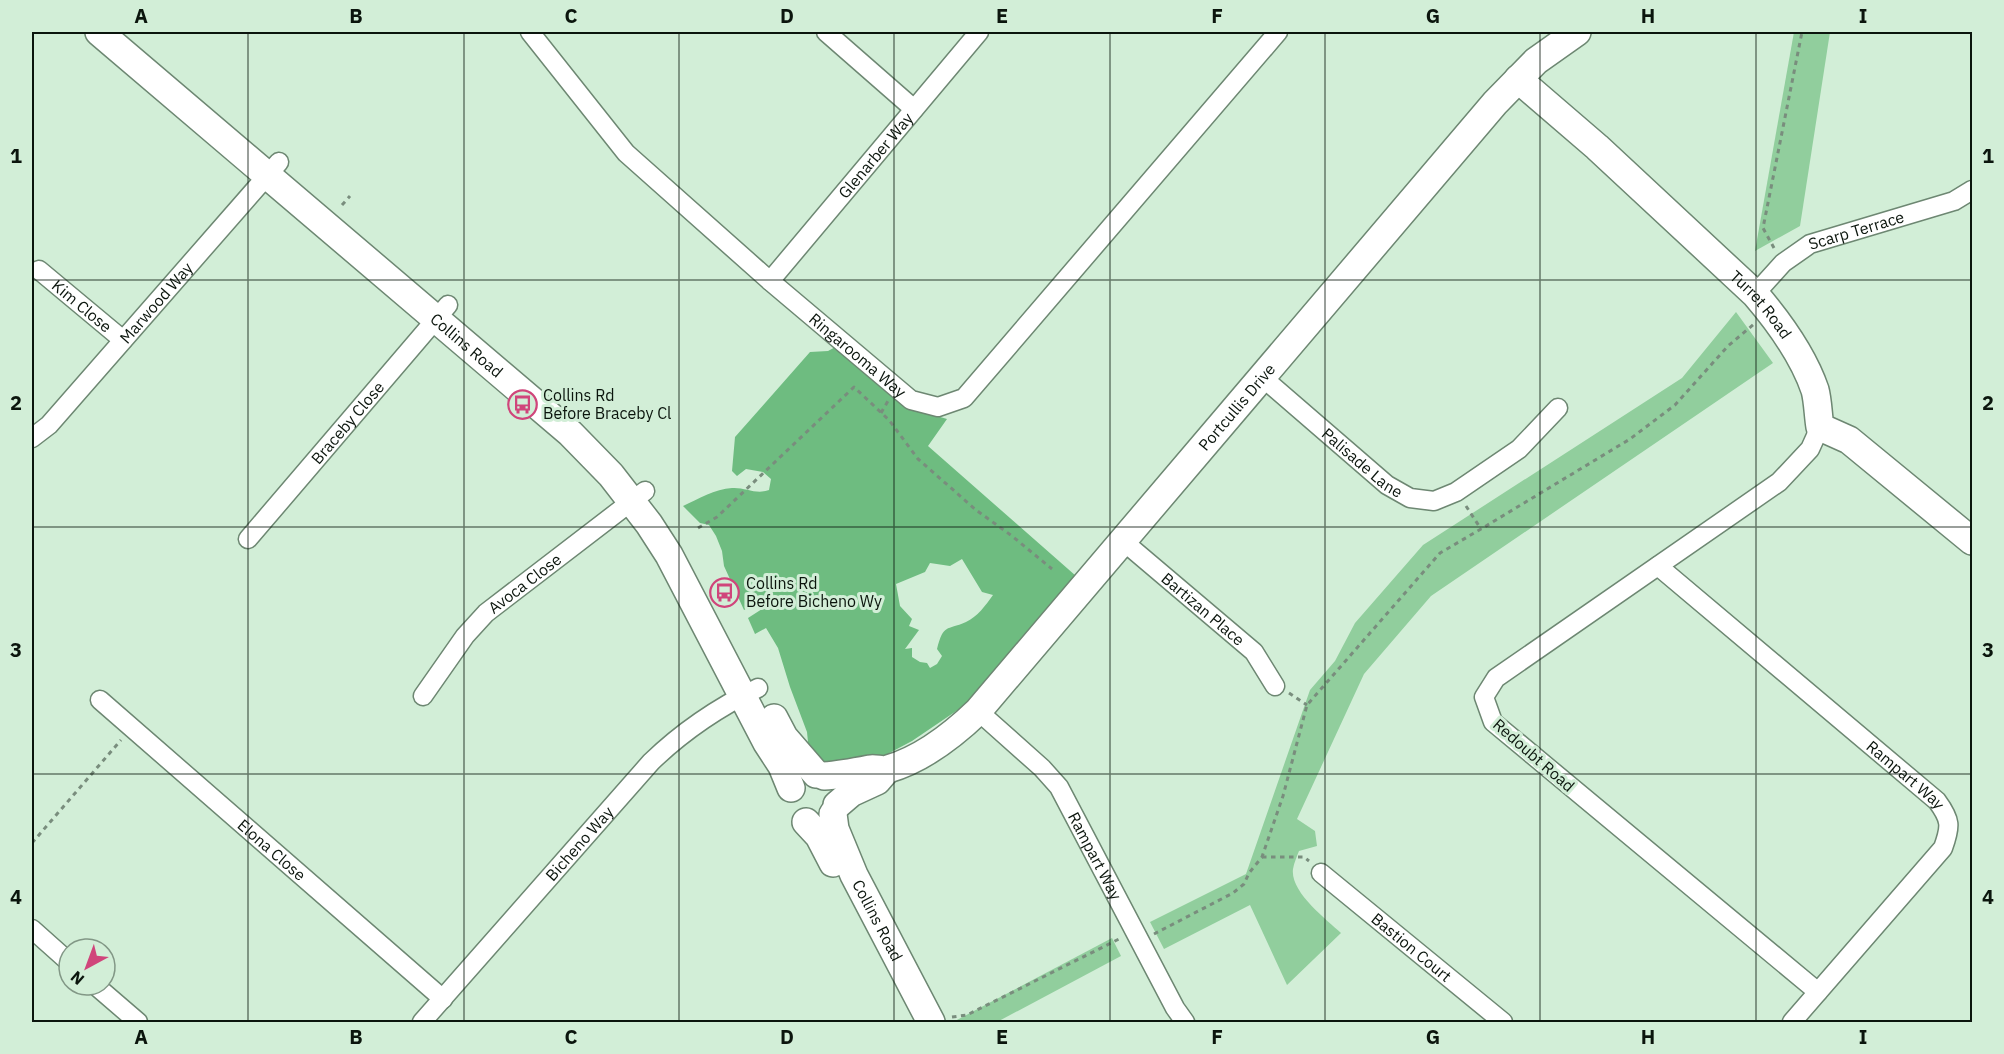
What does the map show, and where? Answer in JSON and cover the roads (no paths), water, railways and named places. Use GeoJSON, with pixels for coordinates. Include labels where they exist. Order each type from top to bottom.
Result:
{"type":"FeatureCollection","features":[{"type":"Feature","properties":{"kind":"main road","name":"Collins Road"},"geometry":{"type":"LineString","coordinates":[[99,32],[273,168]]}},
{"type":"Feature","properties":{"kind":"main road","name":"Collins Road"},"geometry":{"type":"LineString","coordinates":[[126,32],[273,168],[442,312],[610,475],[638,496],[649,524],[750,692],[784,737],[820,775],[832,782],[836,789],[835,829],[854,875],[940,1020]]}},
{"type":"Feature","properties":{"kind":"main road","name":"Portcullis Drive"},"geometry":{"type":"LineString","coordinates":[[820,775],[860,772],[872,768],[885,770],[908,761],[958,730],[978,711],[1518,79],[1548,51],[1577,32]]}},
{"type":"Feature","properties":{"kind":"main road","name":"Turret Road"},"geometry":{"type":"LineString","coordinates":[[1518,79],[1597,147],[1762,302],[1804,363],[1816,392],[1820,427]]}},
{"type":"Feature","properties":{"kind":"main road"},"geometry":{"type":"LineString","coordinates":[[1820,427],[1849,440],[1972,541]]}},
{"type":"Feature","properties":{"kind":"main road","name":"Collins Road"},"geometry":{"type":"LineString","coordinates":[[750,692],[767,743],[782,766],[791,788],[789,798],[792,809],[815,830],[826,848],[851,906],[911,1023]]}},
{"type":"Feature","properties":{"kind":"main road","name":"Portcullis Drive"},"geometry":{"type":"LineString","coordinates":[[835,809],[851,793],[878,781],[885,770]]}},
{"type":"Feature","properties":{"kind":"main road"},"geometry":{"type":"LineString","coordinates":[[791,788],[797,780],[806,775],[820,775]]}},
{"type":"Feature","properties":{"kind":"main road"},"geometry":{"type":"LineString","coordinates":[[806,822],[824,820],[835,809]]}},
{"type":"Feature","properties":{"kind":"street","name":"Ringarooma Way"},"geometry":{"type":"LineString","coordinates":[[530,32],[626,153],[770,281],[911,400],[938,407],[964,398],[1278,32]]}},
{"type":"Feature","properties":{"kind":"street"},"geometry":{"type":"LineString","coordinates":[[826,32],[915,109]]}},
{"type":"Feature","properties":{"kind":"street","name":"Glenarber Way"},"geometry":{"type":"LineString","coordinates":[[770,281],[979,32]]}},
{"type":"Feature","properties":{"kind":"street","name":"Marwood Way"},"geometry":{"type":"LineString","coordinates":[[32,438],[49,425],[273,168]]}},
{"type":"Feature","properties":{"kind":"street","name":"Scarp Terrace"},"geometry":{"type":"LineString","coordinates":[[1762,302],[1784,263],[1810,244],[1954,201],[1972,190]]}},
{"type":"Feature","properties":{"kind":"street","name":"Kim Close"},"geometry":{"type":"LineString","coordinates":[[39,270],[123,340]]}},
{"type":"Feature","properties":{"kind":"street","name":"Braceby Close"},"geometry":{"type":"LineString","coordinates":[[248,539],[442,312]]}},
{"type":"Feature","properties":{"kind":"street","name":"Palisade Lane"},"geometry":{"type":"LineString","coordinates":[[1262,377],[1387,485],[1410,498],[1434,501],[1456,492],[1519,449],[1558,408]]}},
{"type":"Feature","properties":{"kind":"street","name":"Redoubt Road"},"geometry":{"type":"LineString","coordinates":[[1818,992],[1493,722],[1484,697],[1496,678],[1779,482],[1810,449],[1820,427]]}},
{"type":"Feature","properties":{"kind":"street","name":"Avoca Close"},"geometry":{"type":"LineString","coordinates":[[423,696],[465,636],[486,614],[638,496]]}},
{"type":"Feature","properties":{"kind":"street","name":"Bartizan Place"},"geometry":{"type":"LineString","coordinates":[[1122,541],[1254,652],[1275,686]]}},
{"type":"Feature","properties":{"kind":"street","name":"Rampart Way"},"geometry":{"type":"LineString","coordinates":[[1658,566],[1937,801],[1947,814],[1950,829],[1943,848],[1792,1023]]}},
{"type":"Feature","properties":{"kind":"street","name":"Bicheno Way"},"geometry":{"type":"LineString","coordinates":[[423,1023],[651,762],[699,720],[750,692]]}},
{"type":"Feature","properties":{"kind":"street","name":"Elona Close"},"geometry":{"type":"LineString","coordinates":[[100,700],[444,999]]}},
{"type":"Feature","properties":{"kind":"street","name":"Rampart Way"},"geometry":{"type":"LineString","coordinates":[[978,711],[1042,768],[1059,787],[1185,1023]]}},
{"type":"Feature","properties":{"kind":"street","name":"Bastion Court"},"geometry":{"type":"LineString","coordinates":[[1321,873],[1503,1023]]}},
{"type":"Feature","properties":{"kind":"street"},"geometry":{"type":"LineString","coordinates":[[32,929],[57,951]]}},
{"type":"Feature","properties":{"kind":"street"},"geometry":{"type":"LineString","coordinates":[[109,997],[138,1023]]}},
{"type":"Feature","properties":{"kind":"place","name":"Collins Rd Before Braceby Cl"},"geometry":{"type":"Point","coordinates":[522,404]}},
{"type":"Feature","properties":{"kind":"place","name":"Collins Rd Before Bicheno Wy"},"geometry":{"type":"Point","coordinates":[725,592]}}]}
